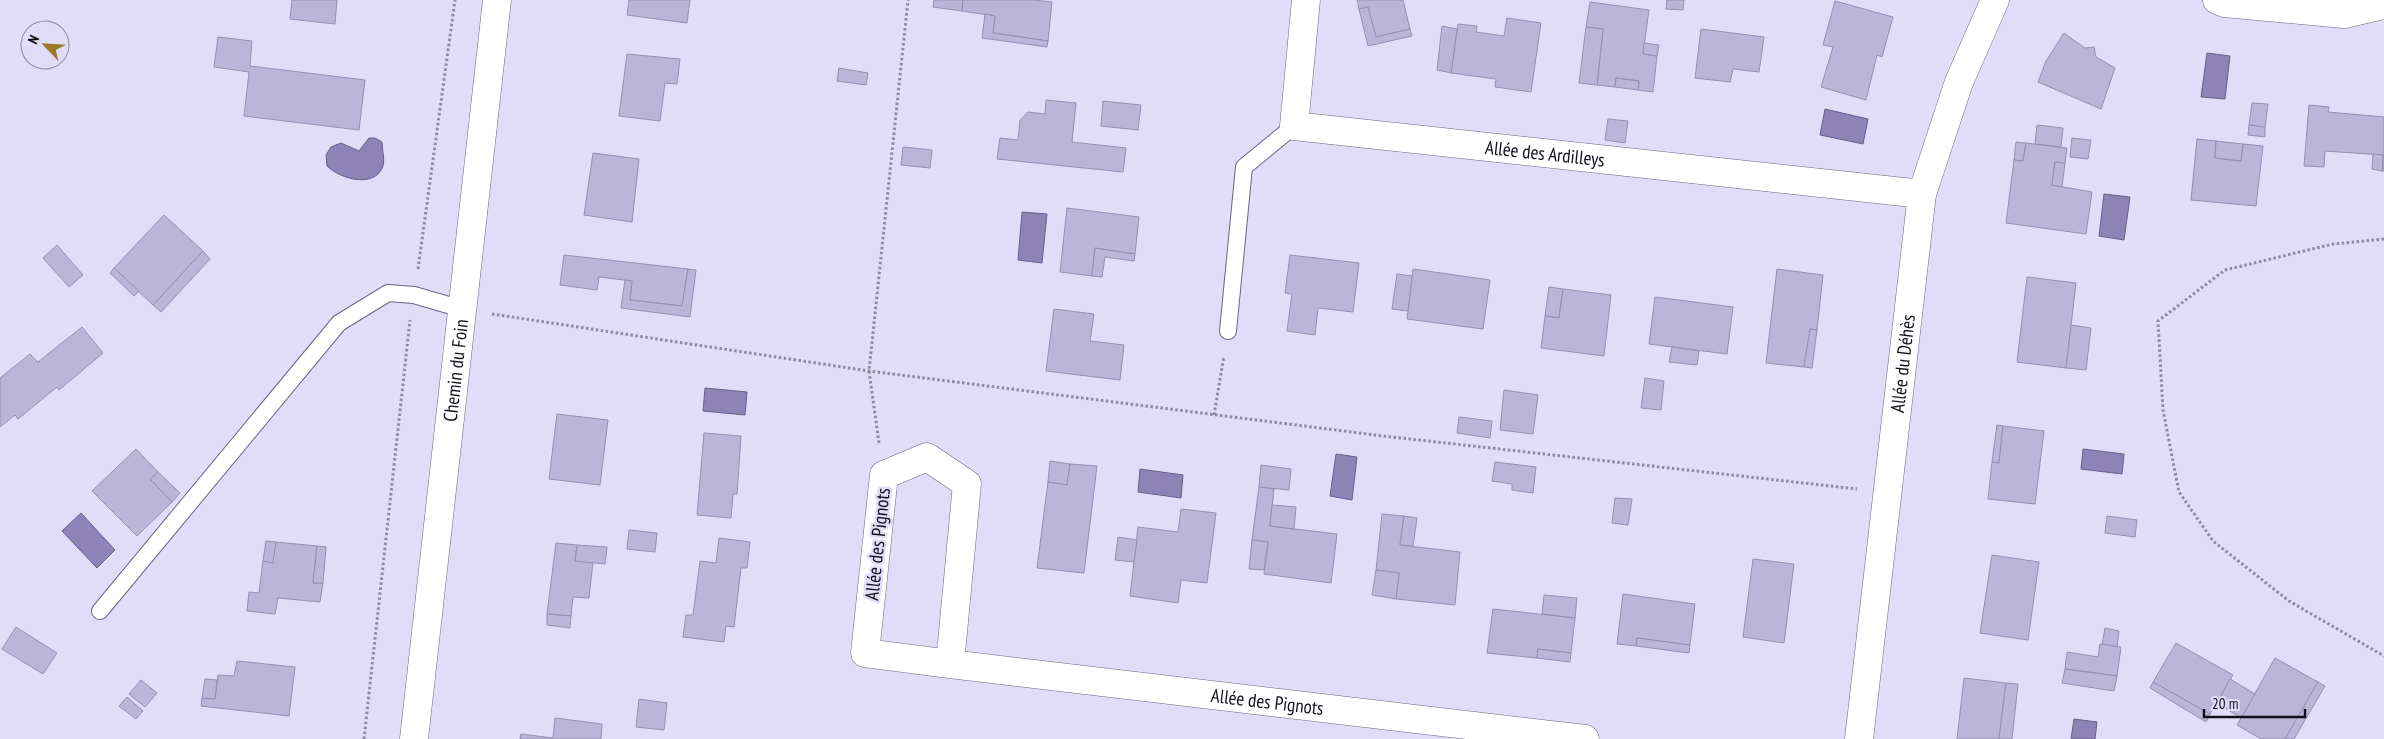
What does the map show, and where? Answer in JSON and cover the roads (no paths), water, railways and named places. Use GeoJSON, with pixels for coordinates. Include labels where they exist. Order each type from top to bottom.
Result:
{"type":"FeatureCollection","features":[{"type":"Feature","properties":{"kind":"street","name":"Chemin du Foin"},"geometry":{"type":"LineString","coordinates":[[414,739],[497,0]]}},
{"type":"Feature","properties":{"kind":"street"},"geometry":{"type":"LineString","coordinates":[[1294,126],[1306,0]]}},
{"type":"Feature","properties":{"kind":"street","name":"Allée du Déhès"},"geometry":{"type":"LineString","coordinates":[[1859,739],[1922,194],[1959,82],[1995,0]]}},
{"type":"Feature","properties":{"kind":"street"},"geometry":{"type":"LineString","coordinates":[[2216,0],[2224,3],[2344,14],[2384,5]]}},
{"type":"Feature","properties":{"kind":"street","name":"Allée des Ardilleys"},"geometry":{"type":"LineString","coordinates":[[1294,126],[1922,194]]}},
{"type":"Feature","properties":{"kind":"street","name":"Allée des Pignots"},"geometry":{"type":"LineString","coordinates":[[950,664],[967,484],[927,457],[884,475],[865,654],[1585,739]]}},
{"type":"Feature","properties":{"kind":"lane"},"geometry":{"type":"LineString","coordinates":[[1228,331],[1244,167],[1294,126]]}},
{"type":"Feature","properties":{"kind":"lane"},"geometry":{"type":"LineString","coordinates":[[100,611],[339,323],[388,293],[414,294],[462,309]]}}]}
